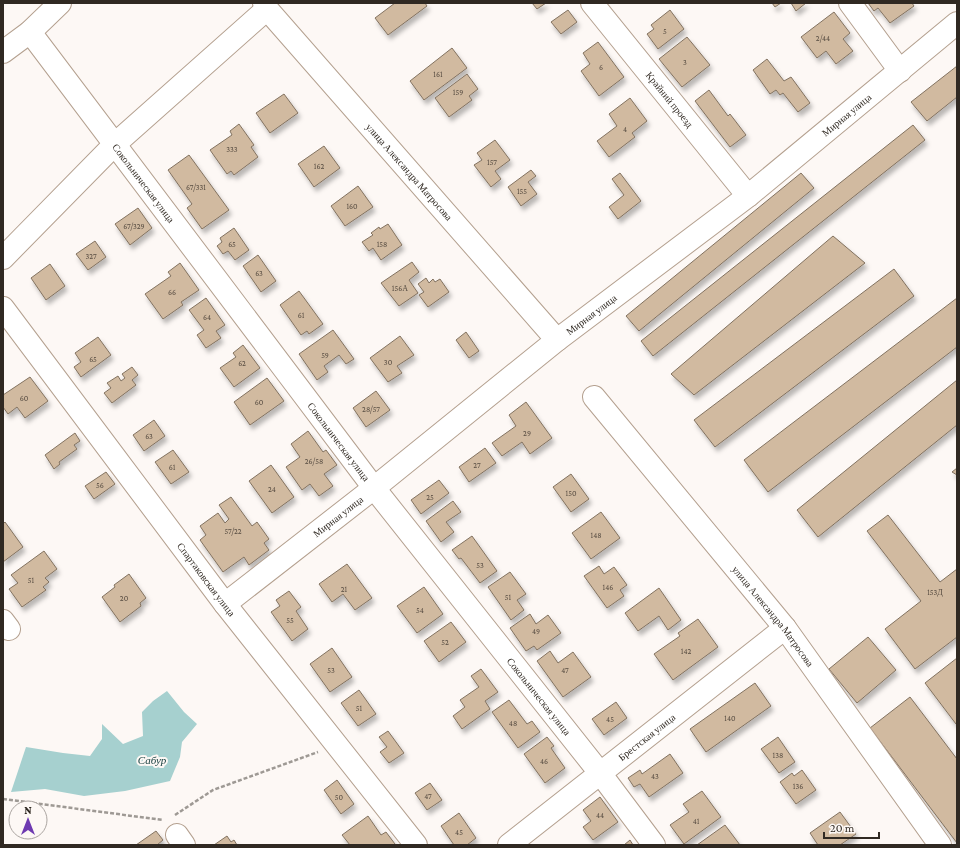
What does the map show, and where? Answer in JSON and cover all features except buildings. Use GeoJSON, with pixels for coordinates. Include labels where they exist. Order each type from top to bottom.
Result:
{"type":"FeatureCollection","features":[{"type":"Feature","properties":{"kind":"street"},"geometry":{"type":"LineString","coordinates":[[3,52],[30,32],[60,3]]}},
{"type":"Feature","properties":{"kind":"street","name":"Крайний проезд"},"geometry":{"type":"LineString","coordinates":[[592,3],[748,196]]}},
{"type":"Feature","properties":{"kind":"street"},"geometry":{"type":"LineString","coordinates":[[850,3],[900,71]]}},
{"type":"Feature","properties":{"kind":"street"},"geometry":{"type":"LineString","coordinates":[[3,258],[114,144],[266,6]]}},
{"type":"Feature","properties":{"kind":"street","name":"улица Александра Матросова"},"geometry":{"type":"LineString","coordinates":[[266,6],[556,340]]}},
{"type":"Feature","properties":{"kind":"street","name":"Мирная улица"},"geometry":{"type":"LineString","coordinates":[[225,604],[374,488],[556,340],[748,196],[957,23]]}},
{"type":"Feature","properties":{"kind":"street","name":"Сокольническая улица"},"geometry":{"type":"LineString","coordinates":[[30,32],[374,488],[600,773],[654,845]]}},
{"type":"Feature","properties":{"kind":"street","name":"Спартаковская улица"},"geometry":{"type":"LineString","coordinates":[[3,308],[225,604],[416,845]]}},
{"type":"Feature","properties":{"kind":"street","name":"улица Александра Матросова"},"geometry":{"type":"LineString","coordinates":[[594,397],[785,628],[940,845]]}},
{"type":"Feature","properties":{"kind":"street","name":"Брестская улица"},"geometry":{"type":"LineString","coordinates":[[508,845],[785,628]]}},
{"type":"Feature","properties":{"kind":"path"},"geometry":{"type":"LineString","coordinates":[[3,799],[176,834],[213,790],[337,745]]}},
{"type":"Feature","properties":{"kind":"water","name":"Сабур"},"geometry":{"type":"Polygon","coordinates":[[[167,691],[184,712],[197,724],[182,742],[180,757],[170,781],[125,791],[84,796],[45,789],[11,792],[26,747],[90,756],[102,739],[102,724],[123,744],[143,736],[142,712],[153,701],[167,691]]]}}]}
